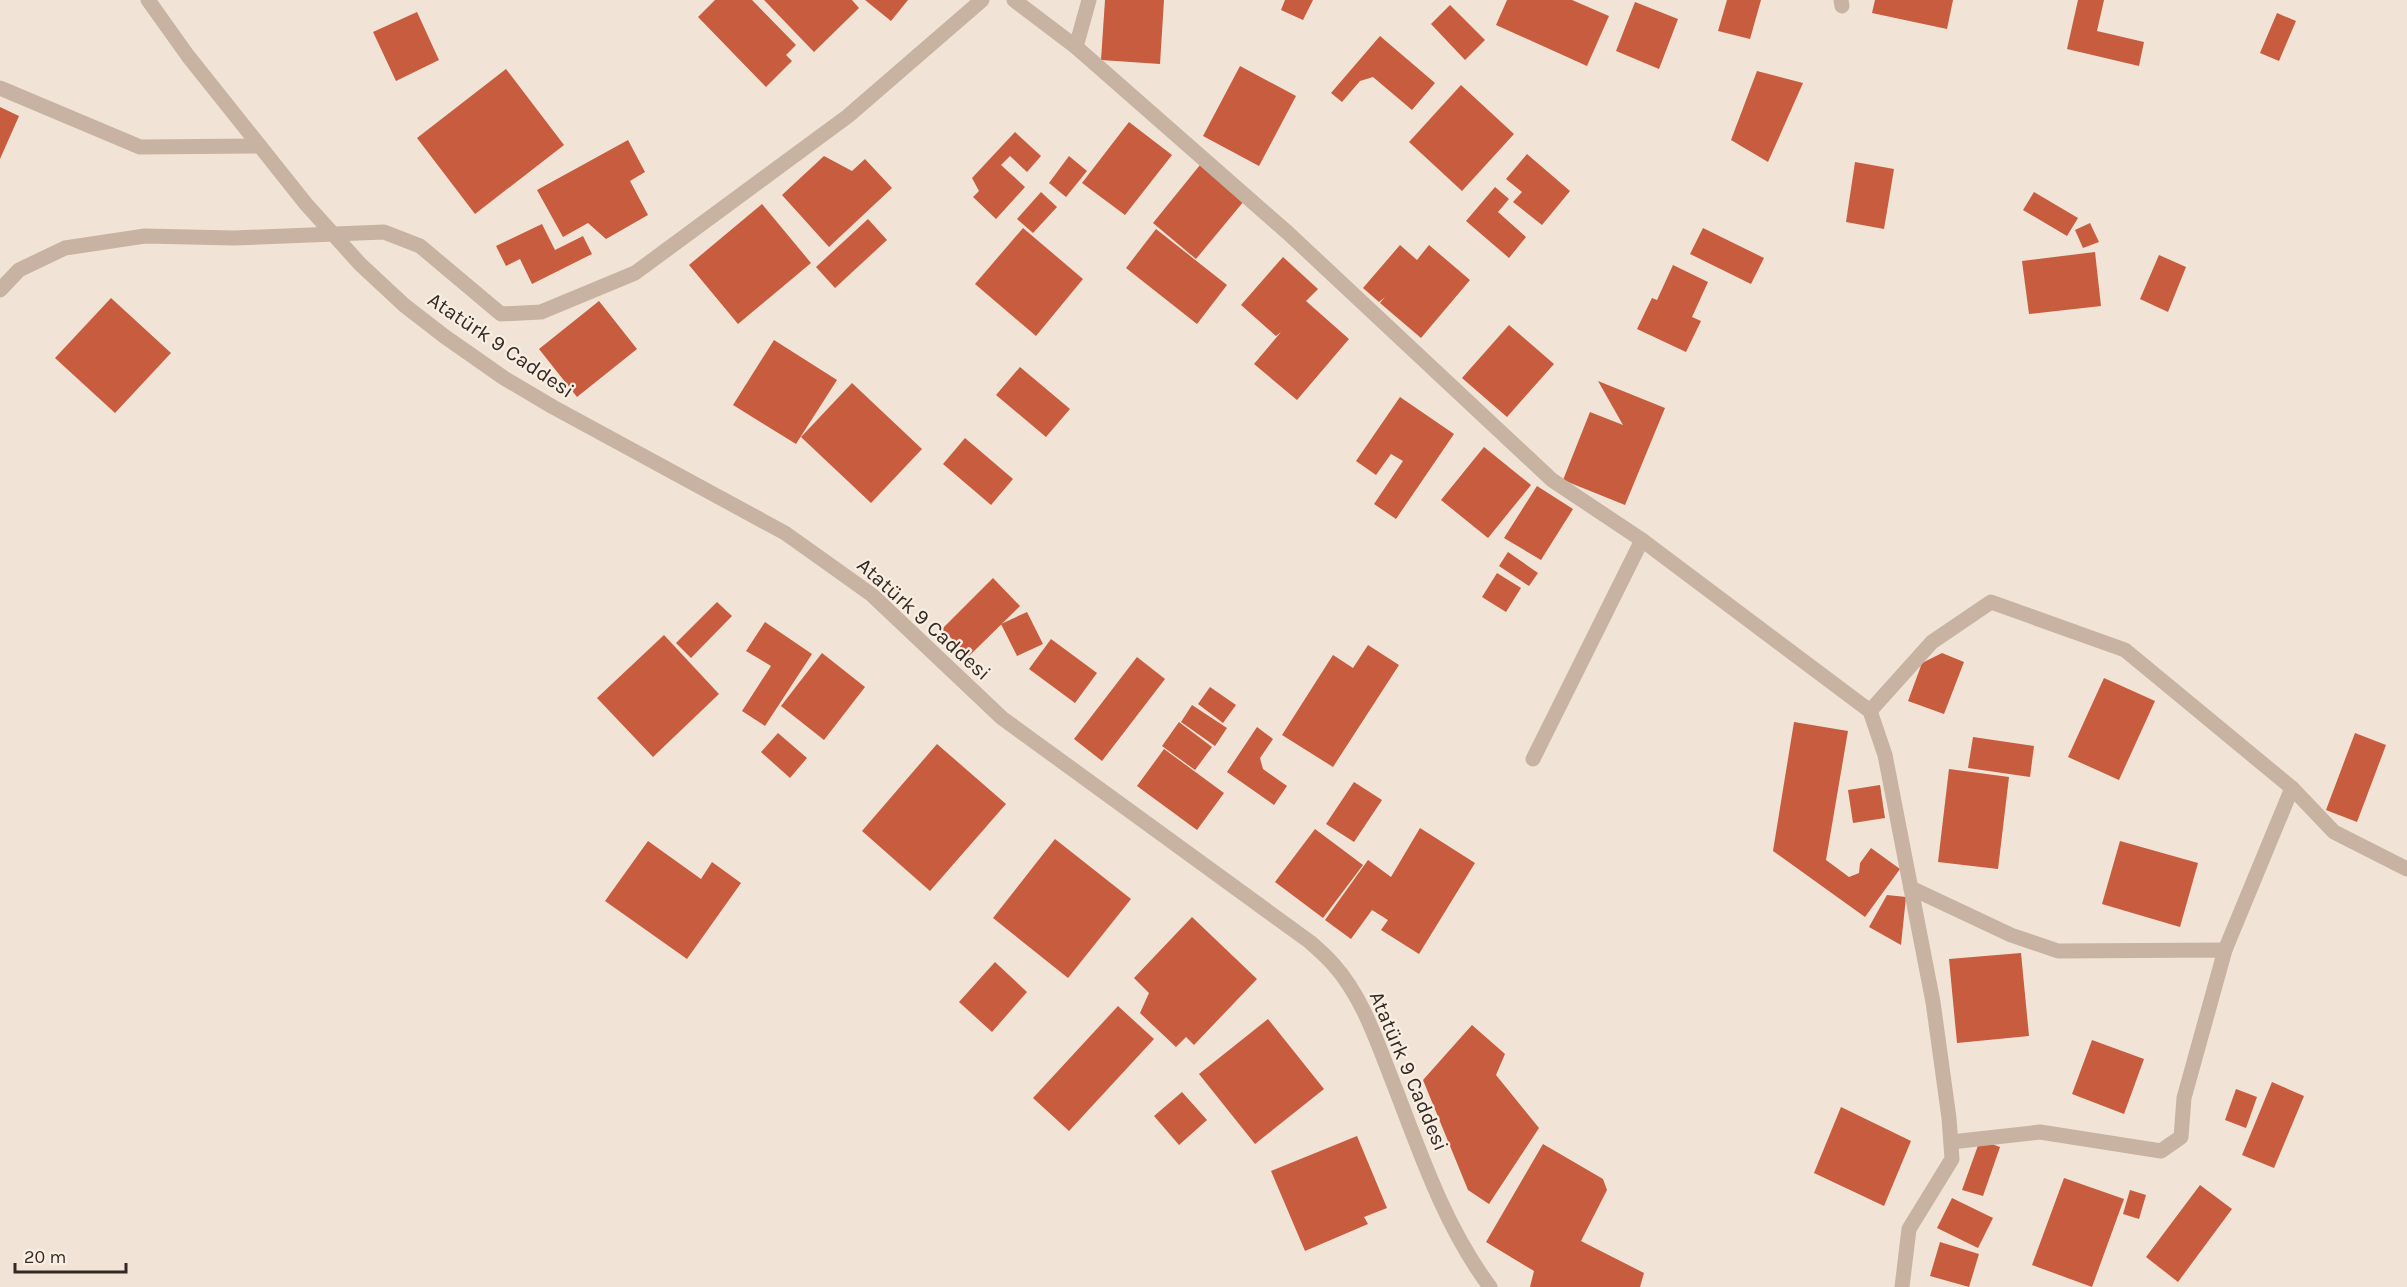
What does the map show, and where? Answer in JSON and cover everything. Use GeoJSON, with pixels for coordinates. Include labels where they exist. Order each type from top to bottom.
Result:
{"type":"FeatureCollection","features":[{"type":"Feature","properties":{"kind":"street","name":"Atatürk 9 Caddesi"},"geometry":{"type":"LineString","coordinates":[[148,0],[188,56],[332,233],[360,264],[404,304],[444,336],[504,378],[785,533],[840,572],[872,595],[918,636],[1002,718],[1310,942],[1334,964],[1352,990],[1369,1024],[1444,1211],[1474,1266],[1490,1287]]}},
{"type":"Feature","properties":{"kind":"street"},"geometry":{"type":"LineString","coordinates":[[0,290],[19,270],[65,248],[145,236],[234,237],[384,232],[420,246],[501,314],[541,312],[635,273],[848,116],[982,0]]}},
{"type":"Feature","properties":{"kind":"street"},"geometry":{"type":"LineString","coordinates":[[1014,0],[1076,46],[1288,233],[1552,480],[1642,540],[1870,711],[1885,755],[1933,1002],[1952,1159],[1909,1229],[1902,1287]]}},
{"type":"Feature","properties":{"kind":"street"},"geometry":{"type":"LineString","coordinates":[[1076,46],[1089,0]]}},
{"type":"Feature","properties":{"kind":"street"},"geometry":{"type":"LineString","coordinates":[[0,88],[140,147],[260,146]]}},
{"type":"Feature","properties":{"kind":"street"},"geometry":{"type":"LineString","coordinates":[[1533,759],[1642,540]]}},
{"type":"Feature","properties":{"kind":"street"},"geometry":{"type":"LineString","coordinates":[[1870,711],[1932,642],[1991,602],[2125,650],[2292,788],[2334,832],[2407,870]]}},
{"type":"Feature","properties":{"kind":"street"},"geometry":{"type":"LineString","coordinates":[[1951,1142],[2040,1132],[2161,1151],[2181,1137],[2184,1098],[2225,950],[2292,788]]}},
{"type":"Feature","properties":{"kind":"street"},"geometry":{"type":"LineString","coordinates":[[1911,888],[2011,935],[2058,951],[2225,950]]}},
{"type":"Feature","properties":{"kind":"building"},"geometry":{"type":"Polygon","coordinates":[[[715,0],[752,0],[796,45],[786,55],[792,61],[766,87],[698,17],[715,0]]]}},
{"type":"Feature","properties":{"kind":"building"},"geometry":{"type":"Polygon","coordinates":[[[764,0],[852,0],[859,8],[814,52],[764,0]]]}},
{"type":"Feature","properties":{"kind":"building"},"geometry":{"type":"Polygon","coordinates":[[[865,0],[908,0],[891,21],[865,0]]]}},
{"type":"Feature","properties":{"kind":"building"},"geometry":{"type":"Polygon","coordinates":[[[1105,0],[1164,0],[1160,64],[1101,60],[1105,0]]]}},
{"type":"Feature","properties":{"kind":"building"},"geometry":{"type":"Polygon","coordinates":[[[1285,0],[1313,0],[1303,20],[1281,10],[1285,0]]]}},
{"type":"Feature","properties":{"kind":"building"},"geometry":{"type":"Polygon","coordinates":[[[1507,0],[1572,0],[1609,16],[1587,66],[1496,25],[1507,0]]]}},
{"type":"Feature","properties":{"kind":"building"},"geometry":{"type":"Polygon","coordinates":[[[1727,0],[1761,0],[1750,39],[1718,31],[1727,0]]]}},
{"type":"Feature","properties":{"kind":"building"},"geometry":{"type":"Polygon","coordinates":[[[1875,0],[1953,0],[1947,29],[1872,13],[1875,0]]]}},
{"type":"Feature","properties":{"kind":"building"},"geometry":{"type":"Polygon","coordinates":[[[2078,0],[2104,0],[2097,31],[2144,42],[2139,66],[2067,49],[2078,0]]]}},
{"type":"Feature","properties":{"kind":"building"},"geometry":{"type":"Polygon","coordinates":[[[1635,2],[1678,19],[1659,69],[1616,51],[1635,2]]]}},
{"type":"Feature","properties":{"kind":"building"},"geometry":{"type":"Polygon","coordinates":[[[1450,5],[1485,40],[1465,60],[1431,24],[1450,5]]]}},
{"type":"Feature","properties":{"kind":"building"},"geometry":{"type":"Polygon","coordinates":[[[417,12],[439,60],[396,81],[373,32],[417,12]]]}},
{"type":"Feature","properties":{"kind":"building"},"geometry":{"type":"Polygon","coordinates":[[[2277,13],[2296,21],[2279,61],[2260,53],[2277,13]]]}},
{"type":"Feature","properties":{"kind":"building"},"geometry":{"type":"Polygon","coordinates":[[[1380,36],[1435,83],[1412,110],[1373,77],[1360,81],[1342,102],[1331,93],[1380,36]]]}},
{"type":"Feature","properties":{"kind":"building"},"geometry":{"type":"Polygon","coordinates":[[[1240,66],[1296,96],[1259,166],[1203,136],[1240,66]]]}},
{"type":"Feature","properties":{"kind":"building"},"geometry":{"type":"Polygon","coordinates":[[[506,69],[564,145],[475,214],[417,138],[506,69]]]}},
{"type":"Feature","properties":{"kind":"building"},"geometry":{"type":"Polygon","coordinates":[[[1757,71],[1803,83],[1768,162],[1731,140],[1757,71]]]}},
{"type":"Feature","properties":{"kind":"building"},"geometry":{"type":"Polygon","coordinates":[[[1461,85],[1514,134],[1462,191],[1409,142],[1461,85]]]}},
{"type":"Feature","properties":{"kind":"building"},"geometry":{"type":"Polygon","coordinates":[[[0,107],[19,116],[0,159],[0,107]]]}},
{"type":"Feature","properties":{"kind":"building"},"geometry":{"type":"Polygon","coordinates":[[[1129,122],[1172,155],[1125,215],[1082,183],[1129,122]]]}},
{"type":"Feature","properties":{"kind":"building"},"geometry":{"type":"Polygon","coordinates":[[[1015,132],[1041,156],[1027,172],[1010,156],[1001,165],[1025,187],[996,219],[973,197],[979,191],[972,178],[1015,132]]]}},
{"type":"Feature","properties":{"kind":"building"},"geometry":{"type":"Polygon","coordinates":[[[628,140],[645,172],[630,181],[648,215],[606,239],[588,223],[563,237],[537,190],[628,140]]]}},
{"type":"Feature","properties":{"kind":"building"},"geometry":{"type":"Polygon","coordinates":[[[1527,154],[1570,191],[1542,225],[1513,202],[1522,192],[1506,179],[1527,154]]]}},
{"type":"Feature","properties":{"kind":"building"},"geometry":{"type":"Polygon","coordinates":[[[824,156],[852,171],[865,159],[892,188],[829,247],[782,195],[824,156]]]}},
{"type":"Feature","properties":{"kind":"building"},"geometry":{"type":"Polygon","coordinates":[[[1069,156],[1087,171],[1066,197],[1049,183],[1069,156]]]}},
{"type":"Feature","properties":{"kind":"building"},"geometry":{"type":"Polygon","coordinates":[[[1855,162],[1894,169],[1884,229],[1846,222],[1855,162]]]}},
{"type":"Feature","properties":{"kind":"building"},"geometry":{"type":"Polygon","coordinates":[[[1200,165],[1244,201],[1196,259],[1153,223],[1200,165]]]}},
{"type":"Feature","properties":{"kind":"building"},"geometry":{"type":"Polygon","coordinates":[[[1495,187],[1509,199],[1498,212],[1526,237],[1509,258],[1466,221],[1495,187]]]}},
{"type":"Feature","properties":{"kind":"building"},"geometry":{"type":"Polygon","coordinates":[[[1041,192],[1057,207],[1033,233],[1017,219],[1041,192]]]}},
{"type":"Feature","properties":{"kind":"building"},"geometry":{"type":"Polygon","coordinates":[[[2034,192],[2078,218],[2067,236],[2023,210],[2034,192]]]}},
{"type":"Feature","properties":{"kind":"building"},"geometry":{"type":"Polygon","coordinates":[[[762,204],[811,263],[738,324],[689,265],[762,204]]]}},
{"type":"Feature","properties":{"kind":"building"},"geometry":{"type":"Polygon","coordinates":[[[868,219],[887,240],[835,288],[816,267],[868,219]]]}},
{"type":"Feature","properties":{"kind":"building"},"geometry":{"type":"Polygon","coordinates":[[[2090,223],[2099,242],[2083,248],[2075,230],[2090,223]]]}},
{"type":"Feature","properties":{"kind":"building"},"geometry":{"type":"Polygon","coordinates":[[[542,224],[555,250],[583,236],[592,254],[532,284],[520,259],[506,266],[496,246],[542,224]]]}},
{"type":"Feature","properties":{"kind":"building"},"geometry":{"type":"Polygon","coordinates":[[[1023,228],[1083,279],[1036,336],[975,284],[1023,228]]]}},
{"type":"Feature","properties":{"kind":"building"},"geometry":{"type":"Polygon","coordinates":[[[1703,228],[1764,258],[1751,284],[1690,254],[1703,228]]]}},
{"type":"Feature","properties":{"kind":"building"},"geometry":{"type":"Polygon","coordinates":[[[1156,229],[1227,285],[1197,324],[1126,268],[1156,229]]]}},
{"type":"Feature","properties":{"kind":"building"},"geometry":{"type":"Polygon","coordinates":[[[1400,245],[1417,260],[1429,245],[1470,280],[1421,338],[1380,303],[1385,297],[1379,302],[1363,288],[1400,245]]]}},
{"type":"Feature","properties":{"kind":"building"},"geometry":{"type":"Polygon","coordinates":[[[2095,252],[2101,306],[2029,314],[2022,261],[2095,252]]]}},
{"type":"Feature","properties":{"kind":"building"},"geometry":{"type":"Polygon","coordinates":[[[2159,255],[2186,267],[2168,312],[2140,299],[2159,255]]]}},
{"type":"Feature","properties":{"kind":"building"},"geometry":{"type":"Polygon","coordinates":[[[1283,257],[1318,289],[1306,301],[1349,339],[1297,400],[1254,364],[1281,332],[1276,336],[1241,305],[1283,257]]]}},
{"type":"Feature","properties":{"kind":"building"},"geometry":{"type":"Polygon","coordinates":[[[1673,265],[1708,282],[1692,317],[1701,321],[1686,352],[1637,329],[1652,298],[1657,300],[1673,265]]]}},
{"type":"Feature","properties":{"kind":"building"},"geometry":{"type":"Polygon","coordinates":[[[111,298],[171,353],[115,413],[55,358],[111,298]]]}},
{"type":"Feature","properties":{"kind":"building"},"geometry":{"type":"Polygon","coordinates":[[[599,301],[637,349],[577,397],[539,349],[599,301]]]}},
{"type":"Feature","properties":{"kind":"building"},"geometry":{"type":"Polygon","coordinates":[[[1509,325],[1554,364],[1507,417],[1462,378],[1509,325]]]}},
{"type":"Feature","properties":{"kind":"building"},"geometry":{"type":"Polygon","coordinates":[[[774,340],[837,380],[796,444],[733,405],[774,340]]]}},
{"type":"Feature","properties":{"kind":"building"},"geometry":{"type":"Polygon","coordinates":[[[1020,367],[1070,409],[1046,437],[996,395],[1020,367]]]}},
{"type":"Feature","properties":{"kind":"building"},"geometry":{"type":"Polygon","coordinates":[[[1598,381],[1665,408],[1625,505],[1563,480],[1590,412],[1623,425],[1598,381]]]}},
{"type":"Feature","properties":{"kind":"building"},"geometry":{"type":"Polygon","coordinates":[[[852,383],[922,449],[871,503],[801,437],[852,383]]]}},
{"type":"Feature","properties":{"kind":"building"},"geometry":{"type":"Polygon","coordinates":[[[1400,397],[1454,434],[1396,519],[1374,504],[1403,461],[1391,454],[1376,475],[1356,461],[1400,397]]]}},
{"type":"Feature","properties":{"kind":"building"},"geometry":{"type":"Polygon","coordinates":[[[965,438],[1013,479],[991,505],[943,464],[965,438]]]}},
{"type":"Feature","properties":{"kind":"building"},"geometry":{"type":"Polygon","coordinates":[[[1484,447],[1531,485],[1488,538],[1441,500],[1484,447]]]}},
{"type":"Feature","properties":{"kind":"building"},"geometry":{"type":"Polygon","coordinates":[[[1537,486],[1573,509],[1541,560],[1504,538],[1537,486]]]}},
{"type":"Feature","properties":{"kind":"building"},"geometry":{"type":"Polygon","coordinates":[[[1508,552],[1538,573],[1529,586],[1499,566],[1508,552]]]}},
{"type":"Feature","properties":{"kind":"building"},"geometry":{"type":"Polygon","coordinates":[[[1497,573],[1521,588],[1506,612],[1482,597],[1497,573]]]}},
{"type":"Feature","properties":{"kind":"building"},"geometry":{"type":"Polygon","coordinates":[[[993,578],[1020,606],[969,656],[942,629],[993,578]]]}},
{"type":"Feature","properties":{"kind":"building"},"geometry":{"type":"Polygon","coordinates":[[[717,602],[732,616],[691,658],[676,643],[717,602]]]}},
{"type":"Feature","properties":{"kind":"building"},"geometry":{"type":"Polygon","coordinates":[[[1027,612],[1043,644],[1017,656],[1001,624],[1027,612]]]}},
{"type":"Feature","properties":{"kind":"building"},"geometry":{"type":"Polygon","coordinates":[[[765,622],[812,654],[765,726],[742,711],[771,666],[746,651],[765,622]]]}},
{"type":"Feature","properties":{"kind":"building"},"geometry":{"type":"Polygon","coordinates":[[[664,635],[719,694],[653,757],[597,698],[664,635]]]}},
{"type":"Feature","properties":{"kind":"building"},"geometry":{"type":"Polygon","coordinates":[[[1051,639],[1097,673],[1075,703],[1029,669],[1051,639]]]}},
{"type":"Feature","properties":{"kind":"building"},"geometry":{"type":"Polygon","coordinates":[[[1368,645],[1399,665],[1333,767],[1282,735],[1333,655],[1353,668],[1368,645]]]}},
{"type":"Feature","properties":{"kind":"building"},"geometry":{"type":"Polygon","coordinates":[[[822,653],[865,687],[824,740],[781,706],[822,653]]]}},
{"type":"Feature","properties":{"kind":"building"},"geometry":{"type":"Polygon","coordinates":[[[1942,653],[1964,662],[1944,714],[1908,701],[1922,663],[1942,653]]]}},
{"type":"Feature","properties":{"kind":"building"},"geometry":{"type":"Polygon","coordinates":[[[1137,657],[1165,679],[1102,761],[1074,739],[1137,657]]]}},
{"type":"Feature","properties":{"kind":"building"},"geometry":{"type":"Polygon","coordinates":[[[2104,678],[2155,701],[2119,780],[2068,757],[2104,678]]]}},
{"type":"Feature","properties":{"kind":"building"},"geometry":{"type":"Polygon","coordinates":[[[1210,687],[1236,705],[1223,723],[1198,704],[1210,687]]]}},
{"type":"Feature","properties":{"kind":"building"},"geometry":{"type":"Polygon","coordinates":[[[1192,705],[1227,728],[1215,746],[1181,722],[1192,705]]]}},
{"type":"Feature","properties":{"kind":"building"},"geometry":{"type":"Polygon","coordinates":[[[1179,722],[1212,747],[1195,770],[1162,746],[1179,722]]]}},
{"type":"Feature","properties":{"kind":"building"},"geometry":{"type":"Polygon","coordinates":[[[1794,722],[1848,731],[1826,860],[1849,877],[1859,873],[1860,863],[1871,848],[1900,869],[1865,917],[1773,851],[1794,722]]]}},
{"type":"Feature","properties":{"kind":"building"},"geometry":{"type":"Polygon","coordinates":[[[1257,727],[1273,739],[1260,758],[1263,769],[1287,786],[1274,805],[1227,772],[1257,727]]]}},
{"type":"Feature","properties":{"kind":"building"},"geometry":{"type":"Polygon","coordinates":[[[778,733],[807,758],[790,778],[761,752],[778,733]]]}},
{"type":"Feature","properties":{"kind":"building"},"geometry":{"type":"Polygon","coordinates":[[[2355,733],[2386,745],[2357,822],[2326,810],[2355,733]]]}},
{"type":"Feature","properties":{"kind":"building"},"geometry":{"type":"Polygon","coordinates":[[[1973,737],[2034,746],[2030,777],[1968,768],[1973,737]]]}},
{"type":"Feature","properties":{"kind":"building"},"geometry":{"type":"Polygon","coordinates":[[[937,744],[1006,804],[930,891],[862,831],[937,744]]]}},
{"type":"Feature","properties":{"kind":"building"},"geometry":{"type":"Polygon","coordinates":[[[1164,749],[1224,793],[1197,830],[1137,786],[1164,749]]]}},
{"type":"Feature","properties":{"kind":"building"},"geometry":{"type":"Polygon","coordinates":[[[1949,769],[2009,777],[1998,869],[1938,862],[1949,769]]]}},
{"type":"Feature","properties":{"kind":"building"},"geometry":{"type":"Polygon","coordinates":[[[1354,782],[1382,800],[1354,842],[1326,824],[1354,782]]]}},
{"type":"Feature","properties":{"kind":"building"},"geometry":{"type":"Polygon","coordinates":[[[1880,785],[1885,818],[1853,823],[1848,790],[1880,785]]]}},
{"type":"Feature","properties":{"kind":"building"},"geometry":{"type":"Polygon","coordinates":[[[1420,828],[1475,863],[1419,954],[1381,930],[1388,920],[1372,910],[1351,939],[1325,920],[1368,860],[1391,877],[1420,828]]]}},
{"type":"Feature","properties":{"kind":"building"},"geometry":{"type":"Polygon","coordinates":[[[1315,829],[1363,865],[1323,918],[1275,882],[1315,829]]]}},
{"type":"Feature","properties":{"kind":"building"},"geometry":{"type":"Polygon","coordinates":[[[1055,839],[1131,899],[1068,978],[993,918],[1055,839]]]}},
{"type":"Feature","properties":{"kind":"building"},"geometry":{"type":"Polygon","coordinates":[[[648,841],[701,879],[712,862],[741,883],[687,959],[605,901],[648,841]]]}},
{"type":"Feature","properties":{"kind":"building"},"geometry":{"type":"Polygon","coordinates":[[[2120,841],[2198,863],[2180,927],[2102,904],[2120,841]]]}},
{"type":"Feature","properties":{"kind":"building"},"geometry":{"type":"Polygon","coordinates":[[[1887,895],[1906,897],[1901,945],[1869,927],[1887,895]]]}},
{"type":"Feature","properties":{"kind":"building"},"geometry":{"type":"Polygon","coordinates":[[[1192,917],[1257,979],[1194,1045],[1186,1037],[1176,1047],[1140,1013],[1149,993],[1134,978],[1192,917]]]}},
{"type":"Feature","properties":{"kind":"building"},"geometry":{"type":"Polygon","coordinates":[[[2021,953],[2029,1036],[1957,1043],[1949,959],[2021,953]]]}},
{"type":"Feature","properties":{"kind":"building"},"geometry":{"type":"Polygon","coordinates":[[[995,962],[1027,992],[992,1032],[959,1002],[995,962]]]}},
{"type":"Feature","properties":{"kind":"building"},"geometry":{"type":"Polygon","coordinates":[[[1118,1006],[1154,1039],[1069,1131],[1033,1098],[1118,1006]]]}},
{"type":"Feature","properties":{"kind":"building"},"geometry":{"type":"Polygon","coordinates":[[[1268,1019],[1324,1089],[1255,1144],[1199,1074],[1268,1019]]]}},
{"type":"Feature","properties":{"kind":"building"},"geometry":{"type":"Polygon","coordinates":[[[1472,1025],[1505,1054],[1496,1075],[1539,1128],[1489,1204],[1468,1190],[1423,1080],[1472,1025]]]}},
{"type":"Feature","properties":{"kind":"building"},"geometry":{"type":"Polygon","coordinates":[[[2092,1040],[2144,1059],[2124,1114],[2072,1094],[2092,1040]]]}},
{"type":"Feature","properties":{"kind":"building"},"geometry":{"type":"Polygon","coordinates":[[[2272,1082],[2304,1096],[2274,1168],[2242,1155],[2272,1082]]]}},
{"type":"Feature","properties":{"kind":"building"},"geometry":{"type":"Polygon","coordinates":[[[2236,1089],[2257,1097],[2246,1128],[2225,1120],[2236,1089]]]}},
{"type":"Feature","properties":{"kind":"building"},"geometry":{"type":"Polygon","coordinates":[[[1182,1092],[1207,1120],[1179,1145],[1154,1116],[1182,1092]]]}},
{"type":"Feature","properties":{"kind":"building"},"geometry":{"type":"Polygon","coordinates":[[[1841,1107],[1911,1141],[1884,1206],[1814,1173],[1841,1107]]]}},
{"type":"Feature","properties":{"kind":"building"},"geometry":{"type":"Polygon","coordinates":[[[1357,1136],[1387,1208],[1364,1217],[1368,1224],[1305,1251],[1271,1171],[1357,1136]]]}},
{"type":"Feature","properties":{"kind":"building"},"geometry":{"type":"Polygon","coordinates":[[[1980,1140],[2000,1147],[1983,1196],[1962,1190],[1980,1140]]]}},
{"type":"Feature","properties":{"kind":"building"},"geometry":{"type":"Polygon","coordinates":[[[1543,1144],[1603,1179],[1607,1190],[1581,1241],[1644,1273],[1640,1287],[1530,1287],[1534,1271],[1486,1242],[1543,1144]]]}},
{"type":"Feature","properties":{"kind":"building"},"geometry":{"type":"Polygon","coordinates":[[[2064,1178],[2124,1199],[2092,1287],[2032,1265],[2064,1178]]]}},
{"type":"Feature","properties":{"kind":"building"},"geometry":{"type":"Polygon","coordinates":[[[2200,1185],[2232,1209],[2178,1282],[2146,1257],[2200,1185]]]}},
{"type":"Feature","properties":{"kind":"building"},"geometry":{"type":"Polygon","coordinates":[[[2130,1190],[2146,1195],[2139,1219],[2123,1214],[2130,1190]]]}},
{"type":"Feature","properties":{"kind":"building"},"geometry":{"type":"Polygon","coordinates":[[[1952,1198],[1993,1218],[1978,1248],[1937,1228],[1952,1198]]]}},
{"type":"Feature","properties":{"kind":"building"},"geometry":{"type":"Polygon","coordinates":[[[1940,1242],[1979,1254],[1969,1287],[1930,1276],[1940,1242]]]}}]}
